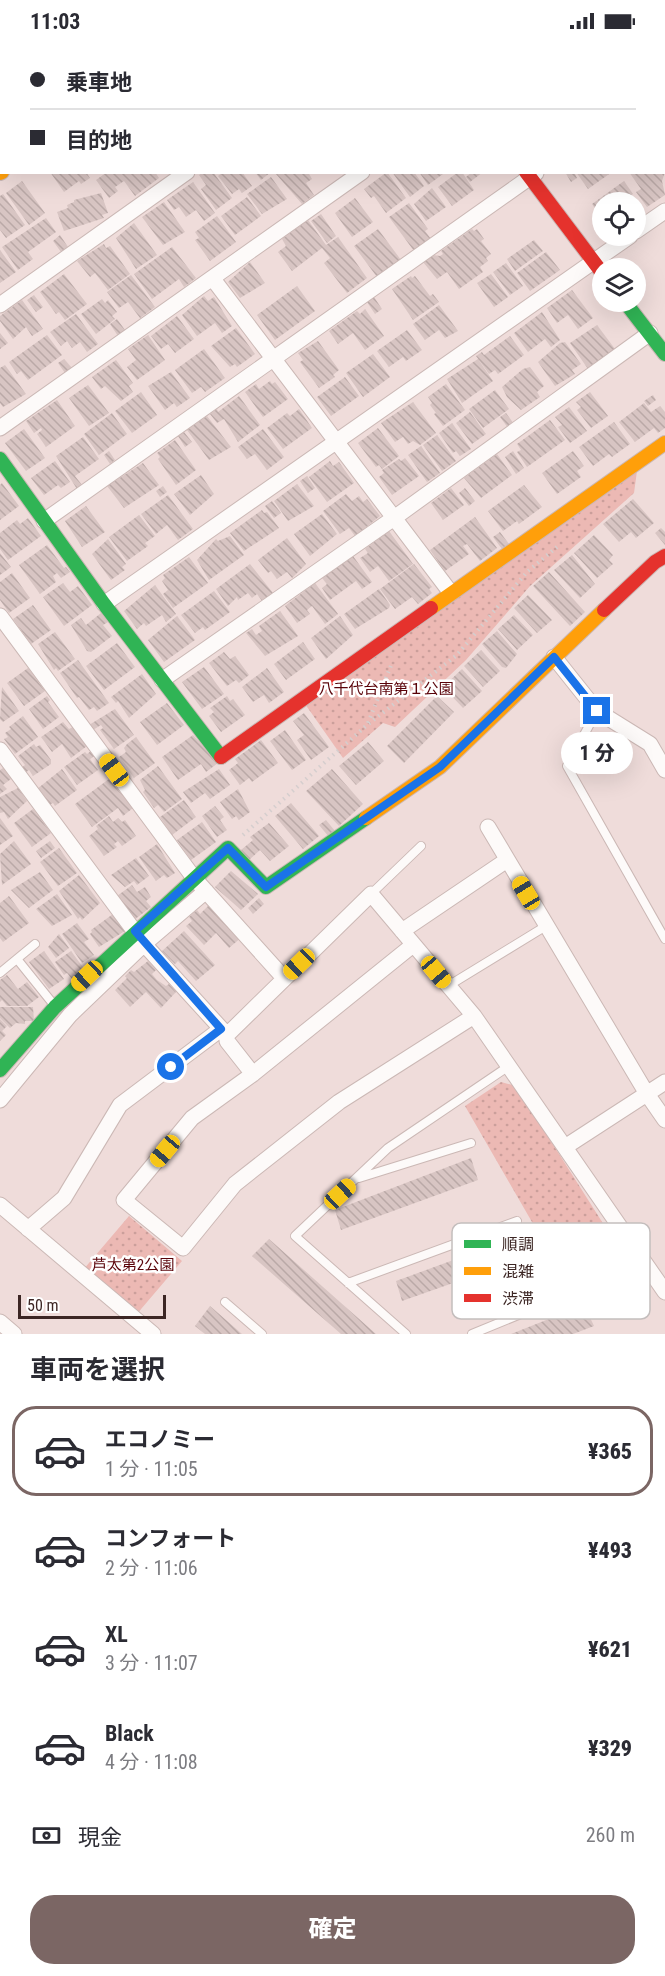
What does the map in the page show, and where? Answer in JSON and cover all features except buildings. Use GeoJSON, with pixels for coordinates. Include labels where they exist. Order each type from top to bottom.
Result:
{"type":"FeatureCollection","features":[{"type":"Feature","properties":{"kind":"street"},"geometry":{"type":"LineString","coordinates":[[0,305],[184,174]]}},
{"type":"Feature","properties":{"kind":"street"},"geometry":{"type":"LineString","coordinates":[[0,428],[359,174]]}},
{"type":"Feature","properties":{"kind":"street"},"geometry":{"type":"LineString","coordinates":[[44,521],[531,174],[592,260]]}},
{"type":"Feature","properties":{"kind":"street"},"geometry":{"type":"LineString","coordinates":[[646,224],[665,211]]}},
{"type":"Feature","properties":{"kind":"street"},"geometry":{"type":"LineString","coordinates":[[608,258],[620,246]]}},
{"type":"Feature","properties":{"kind":"street"},"geometry":{"type":"LineString","coordinates":[[104,604],[335,441],[592,272]]}},
{"type":"Feature","properties":{"kind":"street"},"geometry":{"type":"LineString","coordinates":[[213,279],[272,360],[451,593]]}},
{"type":"Feature","properties":{"kind":"street"},"geometry":{"type":"LineString","coordinates":[[633,312],[665,354]]}},
{"type":"Feature","properties":{"kind":"street"},"geometry":{"type":"LineString","coordinates":[[162,680],[394,518],[650,333]]}},
{"type":"Feature","properties":{"kind":"street"},"geometry":{"type":"LineString","coordinates":[[0,459],[104,604],[221,757],[665,443]]}},
{"type":"Feature","properties":{"kind":"street"},"geometry":{"type":"LineString","coordinates":[[0,1070],[55,1006],[228,848],[266,887],[440,767],[655,562],[665,556]]}},
{"type":"Feature","properties":{"kind":"street"},"geometry":{"type":"LineString","coordinates":[[0,616],[17,645],[194,878],[285,978]]}},
{"type":"Feature","properties":{"kind":"street"},"geometry":{"type":"LineString","coordinates":[[554,657],[597,711],[650,744],[665,770]]}},
{"type":"Feature","properties":{"kind":"street"},"geometry":{"type":"LineString","coordinates":[[0,750],[144,944],[224,1032],[227,1041],[253,1074]]}},
{"type":"Feature","properties":{"kind":"street"},"geometry":{"type":"LineString","coordinates":[[488,827],[647,1094],[665,1120]]}},
{"type":"Feature","properties":{"kind":"street"},"geometry":{"type":"LineString","coordinates":[[402,931],[507,860]]}},
{"type":"Feature","properties":{"kind":"street"},"geometry":{"type":"LineString","coordinates":[[0,1100],[70,1015],[144,944],[206,891]]}},
{"type":"Feature","properties":{"kind":"street"},"geometry":{"type":"LineString","coordinates":[[28,1229],[64,1198],[120,1105],[224,1032],[285,978],[371,894],[474,1016],[617,1223]]}},
{"type":"Feature","properties":{"kind":"street"},"geometry":{"type":"LineString","coordinates":[[413,945],[253,1074],[192,1118],[124,1200],[183,1248],[235,1184],[339,1102],[474,1016]]}},
{"type":"Feature","properties":{"kind":"street"},"geometry":{"type":"LineString","coordinates":[[565,1147],[665,1082]]}},
{"type":"Feature","properties":{"kind":"street"},"geometry":{"type":"LineString","coordinates":[[0,1205],[153,1334]]}},
{"type":"Feature","properties":{"kind":"street"},"geometry":{"type":"LineString","coordinates":[[650,1270],[665,1292]]}},
{"type":"Feature","properties":{"kind":"street"},"geometry":{"type":"LineString","coordinates":[[0,1322],[14,1334]]}},
{"type":"Feature","properties":{"kind":"lane"},"geometry":{"type":"LineString","coordinates":[[597,711],[567,766],[665,939]]}},
{"type":"Feature","properties":{"kind":"lane"},"geometry":{"type":"LineString","coordinates":[[371,894],[421,846]]}},
{"type":"Feature","properties":{"kind":"lane"},"geometry":{"type":"LineString","coordinates":[[448,986],[546,926]]}},
{"type":"Feature","properties":{"kind":"lane"},"geometry":{"type":"LineString","coordinates":[[0,973],[35,944]]}},
{"type":"Feature","properties":{"kind":"lane"},"geometry":{"type":"LineString","coordinates":[[17,959],[55,1006]]}},
{"type":"Feature","properties":{"kind":"lane"},"geometry":{"type":"LineString","coordinates":[[406,1334],[295,1236],[388,1148],[509,1066]]}},
{"type":"Feature","properties":{"kind":"lane"},"geometry":{"type":"LineString","coordinates":[[355,1179],[471,1143]]}},
{"type":"Feature","properties":{"kind":"lane"},"geometry":{"type":"LineString","coordinates":[[512,1223],[517,1221]]}},
{"type":"Feature","properties":{"kind":"lane"},"geometry":{"type":"LineString","coordinates":[[348,1283],[452,1245]]}},
{"type":"Feature","properties":{"kind":"lane"},"geometry":{"type":"LineString","coordinates":[[225,1302],[262,1334]]}},
{"type":"Feature","properties":{"kind":"lane"},"geometry":{"type":"LineString","coordinates":[[472,1334],[509,1319]]}},
{"type":"Feature","properties":{"kind":"path"},"geometry":{"type":"LineString","coordinates":[[228,848],[367,725],[457,655],[526,572],[564,542]]}},
{"type":"Feature","properties":{"kind":"path"},"geometry":{"type":"LineString","coordinates":[[367,725],[396,652]]}},
{"type":"Feature","properties":{"kind":"green space","name":"八千代台南第１公園"},"geometry":{"type":"Polygon","coordinates":[[[637,471],[634,493],[530,586],[466,660],[395,727],[383,723],[343,758],[305,704],[637,471]]]}},
{"type":"Feature","properties":{"kind":"green space"},"geometry":{"type":"Polygon","coordinates":[[[501,1082],[516,1086],[603,1223],[533,1223],[465,1106],[501,1082]]]}},
{"type":"Feature","properties":{"kind":"green space","name":"芦太第2公園"},"geometry":{"type":"Polygon","coordinates":[[[129,1216],[182,1261],[136,1315],[83,1270],[129,1216]]]}},
{"type":"Feature","properties":{"kind":"traffic: fast"},"geometry":{"type":"LineString","coordinates":[[633,312],[665,354]]}},
{"type":"Feature","properties":{"kind":"traffic: fast"},"geometry":{"type":"LineString","coordinates":[[0,459],[104,604],[221,757]]}},
{"type":"Feature","properties":{"kind":"traffic: fast"},"geometry":{"type":"LineString","coordinates":[[0,1070],[55,1007],[228,848],[266,887],[366,818]]}},
{"type":"Feature","properties":{"kind":"traffic: slow"},"geometry":{"type":"LineString","coordinates":[[431,608],[665,443]]}},
{"type":"Feature","properties":{"kind":"traffic: slow"},"geometry":{"type":"LineString","coordinates":[[366,818],[440,767],[604,610]]}},
{"type":"Feature","properties":{"kind":"traffic: jam"},"geometry":{"type":"LineString","coordinates":[[528,174],[592,259]]}},
{"type":"Feature","properties":{"kind":"traffic: jam"},"geometry":{"type":"LineString","coordinates":[[604,610],[655,562],[665,556]]}},
{"type":"Feature","properties":{"kind":"traffic: jam"},"geometry":{"type":"LineString","coordinates":[[221,757],[431,608]]}},
{"type":"Feature","properties":{"kind":"route"},"geometry":{"type":"LineString","coordinates":[[171,1067],[221,1029],[144,944],[135,931],[228,848],[266,887],[440,767],[554,657],[597,711]]}}]}
